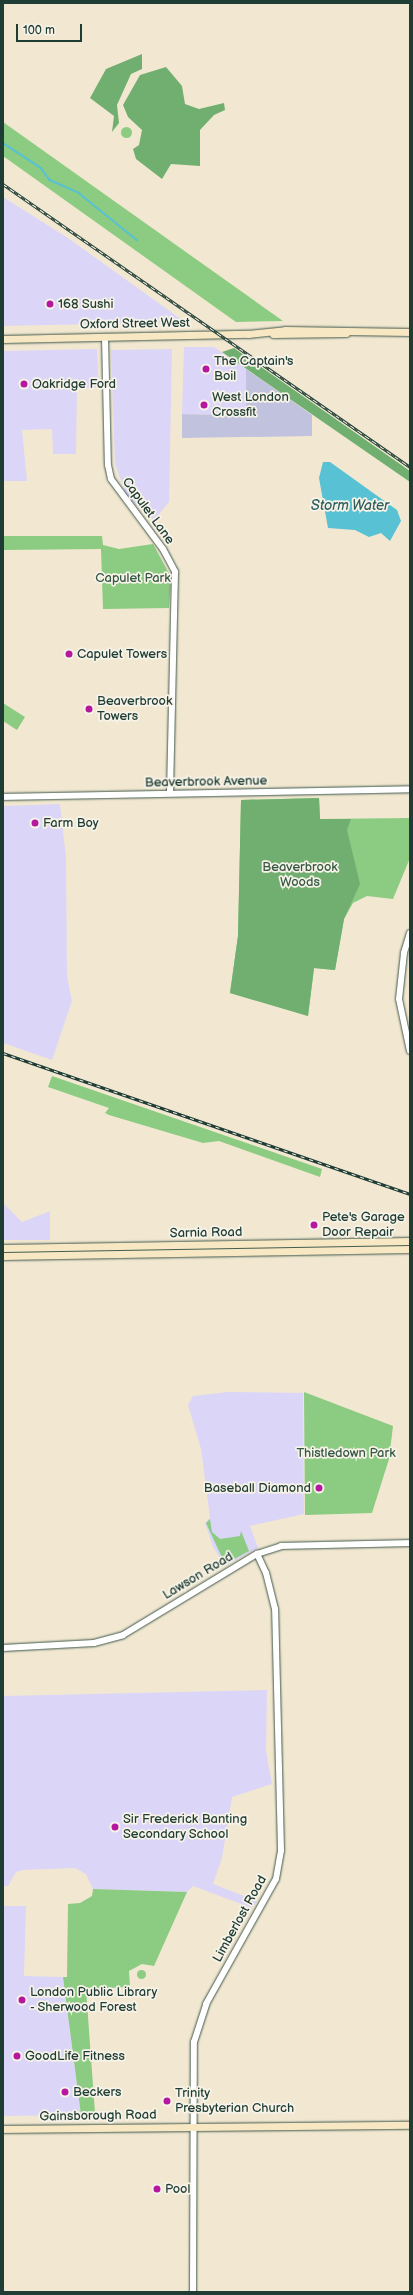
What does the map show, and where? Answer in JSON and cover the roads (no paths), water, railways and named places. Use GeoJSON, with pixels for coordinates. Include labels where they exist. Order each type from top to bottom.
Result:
{"type":"FeatureCollection","features":[{"type":"Feature","properties":{"kind":"main road","name":"Oxford Street West"},"geometry":{"type":"LineString","coordinates":[[3,338],[268,333],[285,330],[410,332]]}},
{"type":"Feature","properties":{"kind":"main road","name":"Sarnia Road"},"geometry":{"type":"LineString","coordinates":[[3,1248],[410,1242]]}},
{"type":"Feature","properties":{"kind":"main road","name":"Sarnia Road"},"geometry":{"type":"LineString","coordinates":[[3,1256],[410,1250]]}},
{"type":"Feature","properties":{"kind":"main road","name":"Gainsborough Road"},"geometry":{"type":"LineString","coordinates":[[3,2129],[410,2125]]}},
{"type":"Feature","properties":{"kind":"street","name":"Capulet Lane"},"geometry":{"type":"LineString","coordinates":[[105,337],[108,465],[111,479],[130,509],[160,544],[175,572],[170,794]]}},
{"type":"Feature","properties":{"kind":"street","name":"Beaverbrook Avenue"},"geometry":{"type":"LineString","coordinates":[[3,797],[410,789]]}},
{"type":"Feature","properties":{"kind":"street"},"geometry":{"type":"LineString","coordinates":[[410,933],[404,953],[399,999],[410,1051]]}},
{"type":"Feature","properties":{"kind":"street","name":"Lawson Road"},"geometry":{"type":"LineString","coordinates":[[3,1648],[94,1643],[123,1635],[257,1554],[297,1544],[410,1543]]}},
{"type":"Feature","properties":{"kind":"street","name":"Limberlost Road"},"geometry":{"type":"LineString","coordinates":[[193,2292],[195,2127],[194,2042],[199,2022],[276,1879],[281,1850],[275,1609],[266,1573],[257,1554]]}},
{"type":"Feature","properties":{"kind":"water","name":"Storm Water"},"geometry":{"type":"Polygon","coordinates":[[[323,462],[330,462],[397,510],[401,521],[390,541],[381,533],[369,537],[355,530],[328,528],[319,478],[323,462]]]}},
{"type":"Feature","properties":{"kind":"waterway"},"geometry":{"type":"LineString","coordinates":[[3,143],[41,168],[50,180],[79,193],[137,240]]}},
{"type":"Feature","properties":{"kind":"railway"},"geometry":{"type":"LineString","coordinates":[[3,184],[410,467]]}},
{"type":"Feature","properties":{"kind":"railway"},"geometry":{"type":"LineString","coordinates":[[3,1053],[410,1194]]}},
{"type":"Feature","properties":{"kind":"place","name":"168 Sushi"},"geometry":{"type":"Point","coordinates":[50,304]}},
{"type":"Feature","properties":{"kind":"place","name":"The Captain's Boil"},"geometry":{"type":"Point","coordinates":[206,369]}},
{"type":"Feature","properties":{"kind":"place","name":"Oakridge Ford"},"geometry":{"type":"Point","coordinates":[24,384]}},
{"type":"Feature","properties":{"kind":"place","name":"West London Crossfit"},"geometry":{"type":"Point","coordinates":[204,405]}},
{"type":"Feature","properties":{"kind":"place","name":"Capulet Towers"},"geometry":{"type":"Point","coordinates":[69,654]}},
{"type":"Feature","properties":{"kind":"place","name":"Beaverbrook Towers"},"geometry":{"type":"Point","coordinates":[89,709]}},
{"type":"Feature","properties":{"kind":"place","name":"Farm Boy"},"geometry":{"type":"Point","coordinates":[35,823]}},
{"type":"Feature","properties":{"kind":"place","name":"Pete's Garage Door Repair"},"geometry":{"type":"Point","coordinates":[314,1225]}},
{"type":"Feature","properties":{"kind":"place","name":"Baseball Diamond"},"geometry":{"type":"Point","coordinates":[319,1488]}},
{"type":"Feature","properties":{"kind":"place","name":"Sir Frederick Banting Secondary School"},"geometry":{"type":"Point","coordinates":[115,1827]}},
{"type":"Feature","properties":{"kind":"place","name":"London Public Library - Sherwood Forest"},"geometry":{"type":"Point","coordinates":[22,2000]}},
{"type":"Feature","properties":{"kind":"place","name":"GoodLife Fitness"},"geometry":{"type":"Point","coordinates":[17,2056]}},
{"type":"Feature","properties":{"kind":"place","name":"Beckers"},"geometry":{"type":"Point","coordinates":[65,2092]}},
{"type":"Feature","properties":{"kind":"place","name":"Trinity Presbyterian Church"},"geometry":{"type":"Point","coordinates":[167,2101]}},
{"type":"Feature","properties":{"kind":"place","name":"Pool"},"geometry":{"type":"Point","coordinates":[157,2189]}},
{"type":"Feature","properties":{"kind":"park label","name":"Capulet Park"},"geometry":{"type":"Point","coordinates":[133,578]}},
{"type":"Feature","properties":{"kind":"park label","name":"Beaverbrook Woods"},"geometry":{"type":"Point","coordinates":[300,876]}},
{"type":"Feature","properties":{"kind":"park label","name":"Thistledown Park"},"geometry":{"type":"Point","coordinates":[346,1453]}}]}
